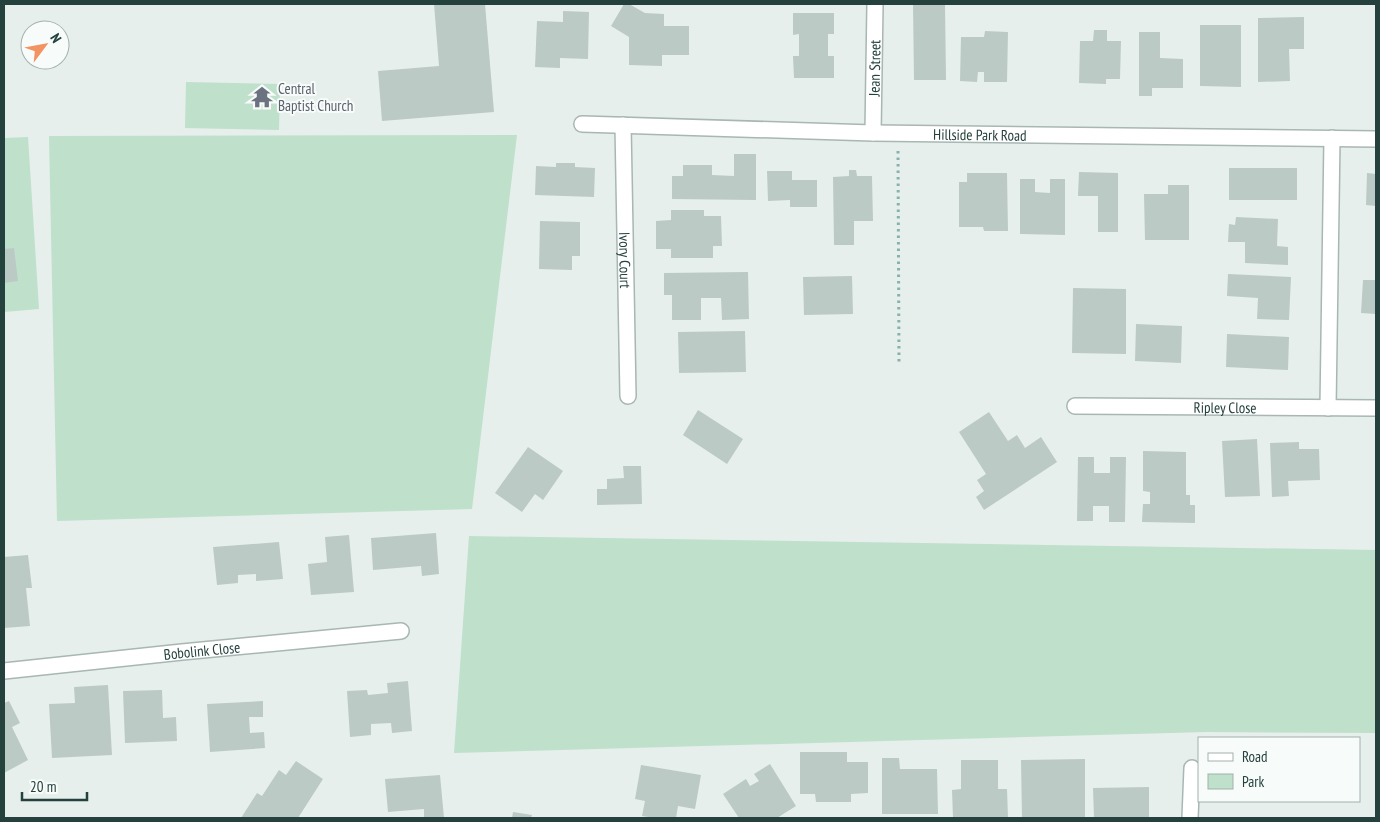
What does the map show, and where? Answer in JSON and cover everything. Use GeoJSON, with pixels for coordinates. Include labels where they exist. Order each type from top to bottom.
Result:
{"type":"FeatureCollection","features":[{"type":"Feature","properties":{"kind":"street","name":"Jean Street"},"geometry":{"type":"LineString","coordinates":[[873,133],[875,4]]}},
{"type":"Feature","properties":{"kind":"street","name":"Hillside Park Road"},"geometry":{"type":"LineString","coordinates":[[582,124],[873,133],[1376,139]]}},
{"type":"Feature","properties":{"kind":"street","name":"Ivory Court"},"geometry":{"type":"LineString","coordinates":[[623,125],[628,396]]}},
{"type":"Feature","properties":{"kind":"street"},"geometry":{"type":"LineString","coordinates":[[1328,408],[1332,138]]}},
{"type":"Feature","properties":{"kind":"street","name":"Ripley Close"},"geometry":{"type":"LineString","coordinates":[[1075,406],[1376,408]]}},
{"type":"Feature","properties":{"kind":"street","name":"Bobolink Close"},"geometry":{"type":"LineString","coordinates":[[4,671],[182,652],[401,632]]}},
{"type":"Feature","properties":{"kind":"street"},"geometry":{"type":"LineString","coordinates":[[1190,818],[1192,768]]}},
{"type":"Feature","properties":{"kind":"path"},"geometry":{"type":"LineString","coordinates":[[898,133],[899,364]]}},
{"type":"Feature","properties":{"kind":"green space"},"geometry":{"type":"Polygon","coordinates":[[[186,82],[280,84],[279,130],[185,128],[186,82]]]}},
{"type":"Feature","properties":{"kind":"green space"},"geometry":{"type":"Polygon","coordinates":[[[517,135],[472,509],[57,521],[49,136],[517,135]]]}},
{"type":"Feature","properties":{"kind":"green space"},"geometry":{"type":"Polygon","coordinates":[[[28,137],[39,309],[4,312],[4,138],[28,137]]]}},
{"type":"Feature","properties":{"kind":"green space"},"geometry":{"type":"Polygon","coordinates":[[[469,536],[1376,550],[1376,733],[1206,732],[454,753],[469,536]]]}},
{"type":"Feature","properties":{"kind":"building"},"geometry":{"type":"Polygon","coordinates":[[[434,4],[485,4],[494,112],[382,121],[378,71],[439,66],[434,4]]]}},
{"type":"Feature","properties":{"kind":"building"},"geometry":{"type":"Polygon","coordinates":[[[624,4],[629,4],[645,13],[664,14],[664,26],[689,26],[689,55],[662,55],[662,66],[629,65],[629,37],[611,26],[624,4]]]}},
{"type":"Feature","properties":{"kind":"building"},"geometry":{"type":"Polygon","coordinates":[[[913,4],[945,4],[946,80],[914,80],[913,4]]]}},
{"type":"Feature","properties":{"kind":"building"},"geometry":{"type":"Polygon","coordinates":[[[563,11],[589,12],[588,59],[560,58],[560,68],[535,67],[537,21],[563,22],[563,11]]]}},
{"type":"Feature","properties":{"kind":"building"},"geometry":{"type":"Polygon","coordinates":[[[793,13],[834,13],[834,34],[828,34],[828,56],[834,56],[834,78],[794,78],[793,56],[799,56],[799,34],[793,35],[793,13]]]}},
{"type":"Feature","properties":{"kind":"building"},"geometry":{"type":"Polygon","coordinates":[[[1304,17],[1304,49],[1289,49],[1290,81],[1258,82],[1258,18],[1304,17]]]}},
{"type":"Feature","properties":{"kind":"building"},"geometry":{"type":"Polygon","coordinates":[[[1200,25],[1241,25],[1241,87],[1200,86],[1200,25]]]}},
{"type":"Feature","properties":{"kind":"building"},"geometry":{"type":"Polygon","coordinates":[[[1094,30],[1107,30],[1107,41],[1121,41],[1120,79],[1106,79],[1106,84],[1079,83],[1080,41],[1093,41],[1094,30]]]}},
{"type":"Feature","properties":{"kind":"building"},"geometry":{"type":"Polygon","coordinates":[[[985,31],[1008,32],[1007,82],[984,82],[984,72],[978,72],[977,82],[960,81],[961,37],[984,37],[985,31]]]}},
{"type":"Feature","properties":{"kind":"building"},"geometry":{"type":"Polygon","coordinates":[[[1139,32],[1160,32],[1160,58],[1183,59],[1183,88],[1152,88],[1152,96],[1139,96],[1139,32]]]}},
{"type":"Feature","properties":{"kind":"building"},"geometry":{"type":"Polygon","coordinates":[[[734,154],[756,154],[756,200],[672,199],[672,176],[683,176],[683,165],[712,165],[712,175],[734,176],[734,154]]]}},
{"type":"Feature","properties":{"kind":"building"},"geometry":{"type":"Polygon","coordinates":[[[556,163],[575,163],[575,167],[595,168],[594,197],[535,195],[536,166],[556,167],[556,163]]]}},
{"type":"Feature","properties":{"kind":"building"},"geometry":{"type":"Polygon","coordinates":[[[1229,168],[1297,168],[1297,200],[1229,200],[1229,168]]]}},
{"type":"Feature","properties":{"kind":"building"},"geometry":{"type":"Polygon","coordinates":[[[849,170],[856,170],[857,176],[872,176],[873,221],[854,221],[854,245],[834,245],[833,177],[849,176],[849,170]]]}},
{"type":"Feature","properties":{"kind":"building"},"geometry":{"type":"Polygon","coordinates":[[[767,171],[792,171],[792,180],[817,180],[817,207],[790,207],[790,200],[768,201],[767,171]]]}},
{"type":"Feature","properties":{"kind":"building"},"geometry":{"type":"Polygon","coordinates":[[[1079,172],[1118,173],[1118,232],[1098,232],[1098,196],[1078,196],[1079,172]]]}},
{"type":"Feature","properties":{"kind":"building"},"geometry":{"type":"Polygon","coordinates":[[[967,173],[1007,173],[1008,231],[984,231],[983,227],[959,227],[959,182],[967,182],[967,173]]]}},
{"type":"Feature","properties":{"kind":"building"},"geometry":{"type":"Polygon","coordinates":[[[1367,173],[1376,174],[1376,206],[1366,205],[1367,173]]]}},
{"type":"Feature","properties":{"kind":"building"},"geometry":{"type":"Polygon","coordinates":[[[1020,179],[1035,179],[1035,192],[1050,193],[1050,179],[1065,179],[1065,235],[1020,234],[1020,179]]]}},
{"type":"Feature","properties":{"kind":"building"},"geometry":{"type":"Polygon","coordinates":[[[1168,185],[1189,185],[1189,240],[1145,240],[1144,194],[1168,194],[1168,185]]]}},
{"type":"Feature","properties":{"kind":"building"},"geometry":{"type":"Polygon","coordinates":[[[671,210],[704,210],[704,216],[721,216],[722,246],[713,246],[713,258],[671,258],[671,249],[656,249],[656,221],[671,220],[671,210]]]}},
{"type":"Feature","properties":{"kind":"building"},"geometry":{"type":"Polygon","coordinates":[[[1236,217],[1278,219],[1277,246],[1288,247],[1288,265],[1245,263],[1245,242],[1228,242],[1229,224],[1235,225],[1236,217]]]}},
{"type":"Feature","properties":{"kind":"building"},"geometry":{"type":"Polygon","coordinates":[[[540,221],[580,222],[580,256],[572,256],[572,270],[539,269],[540,221]]]}},
{"type":"Feature","properties":{"kind":"building"},"geometry":{"type":"Polygon","coordinates":[[[14,248],[18,281],[4,283],[4,249],[14,248]]]}},
{"type":"Feature","properties":{"kind":"building"},"geometry":{"type":"Polygon","coordinates":[[[748,272],[749,319],[722,320],[721,298],[701,298],[701,320],[672,320],[672,295],[664,295],[664,273],[748,272]]]}},
{"type":"Feature","properties":{"kind":"building"},"geometry":{"type":"Polygon","coordinates":[[[1228,274],[1291,277],[1289,320],[1257,319],[1258,298],[1227,296],[1228,274]]]}},
{"type":"Feature","properties":{"kind":"building"},"geometry":{"type":"Polygon","coordinates":[[[852,276],[853,314],[804,315],[803,277],[852,276]]]}},
{"type":"Feature","properties":{"kind":"building"},"geometry":{"type":"Polygon","coordinates":[[[1363,280],[1376,280],[1376,314],[1361,313],[1363,280]]]}},
{"type":"Feature","properties":{"kind":"building"},"geometry":{"type":"Polygon","coordinates":[[[1073,288],[1126,289],[1126,354],[1072,353],[1073,288]]]}},
{"type":"Feature","properties":{"kind":"building"},"geometry":{"type":"Polygon","coordinates":[[[1136,324],[1182,326],[1181,363],[1135,361],[1136,324]]]}},
{"type":"Feature","properties":{"kind":"building"},"geometry":{"type":"Polygon","coordinates":[[[745,331],[746,372],[679,373],[678,332],[745,331]]]}},
{"type":"Feature","properties":{"kind":"building"},"geometry":{"type":"Polygon","coordinates":[[[1227,334],[1289,337],[1288,370],[1226,367],[1227,334]]]}},
{"type":"Feature","properties":{"kind":"building"},"geometry":{"type":"Polygon","coordinates":[[[698,410],[743,439],[727,464],[683,435],[698,410]]]}},
{"type":"Feature","properties":{"kind":"building"},"geometry":{"type":"Polygon","coordinates":[[[989,412],[1008,441],[1017,435],[1025,448],[1041,437],[1057,462],[984,510],[976,497],[984,491],[977,480],[986,474],[959,432],[989,412]]]}},
{"type":"Feature","properties":{"kind":"building"},"geometry":{"type":"Polygon","coordinates":[[[1257,439],[1260,496],[1225,497],[1222,441],[1257,439]]]}},
{"type":"Feature","properties":{"kind":"building"},"geometry":{"type":"Polygon","coordinates":[[[1299,442],[1299,449],[1319,449],[1320,480],[1288,481],[1289,496],[1272,497],[1270,443],[1299,442]]]}},
{"type":"Feature","properties":{"kind":"building"},"geometry":{"type":"Polygon","coordinates":[[[528,447],[563,471],[543,500],[535,494],[522,512],[495,493],[528,447]]]}},
{"type":"Feature","properties":{"kind":"building"},"geometry":{"type":"Polygon","coordinates":[[[1143,451],[1186,452],[1186,495],[1190,495],[1190,505],[1195,505],[1195,523],[1142,522],[1143,504],[1150,504],[1150,492],[1143,491],[1143,451]]]}},
{"type":"Feature","properties":{"kind":"building"},"geometry":{"type":"Polygon","coordinates":[[[1078,457],[1094,457],[1094,473],[1110,473],[1110,457],[1126,457],[1125,522],[1109,522],[1109,506],[1093,506],[1093,521],[1077,521],[1078,457]]]}},
{"type":"Feature","properties":{"kind":"building"},"geometry":{"type":"Polygon","coordinates":[[[623,466],[641,466],[642,504],[597,505],[597,489],[607,489],[607,479],[624,478],[623,466]]]}},
{"type":"Feature","properties":{"kind":"building"},"geometry":{"type":"Polygon","coordinates":[[[436,533],[439,574],[422,576],[421,566],[373,570],[371,538],[436,533]]]}},
{"type":"Feature","properties":{"kind":"building"},"geometry":{"type":"Polygon","coordinates":[[[349,535],[354,592],[311,595],[308,564],[327,562],[325,537],[349,535]]]}},
{"type":"Feature","properties":{"kind":"building"},"geometry":{"type":"Polygon","coordinates":[[[279,542],[283,579],[256,581],[256,574],[238,575],[238,583],[217,585],[213,547],[279,542]]]}},
{"type":"Feature","properties":{"kind":"building"},"geometry":{"type":"Polygon","coordinates":[[[28,555],[32,588],[26,588],[30,626],[4,628],[4,557],[28,555]]]}},
{"type":"Feature","properties":{"kind":"building"},"geometry":{"type":"Polygon","coordinates":[[[408,681],[412,731],[392,733],[391,723],[371,724],[371,735],[350,737],[347,691],[367,690],[368,695],[388,693],[387,683],[408,681]]]}},
{"type":"Feature","properties":{"kind":"building"},"geometry":{"type":"Polygon","coordinates":[[[108,685],[112,755],[52,758],[49,704],[75,703],[74,687],[108,685]]]}},
{"type":"Feature","properties":{"kind":"building"},"geometry":{"type":"Polygon","coordinates":[[[162,690],[163,718],[176,717],[177,741],[125,743],[123,691],[162,690]]]}},
{"type":"Feature","properties":{"kind":"building"},"geometry":{"type":"Polygon","coordinates":[[[9,701],[20,723],[12,727],[28,760],[4,773],[4,703],[9,701]]]}},
{"type":"Feature","properties":{"kind":"building"},"geometry":{"type":"Polygon","coordinates":[[[263,701],[263,717],[249,717],[250,733],[264,732],[265,748],[210,752],[207,704],[263,701]]]}},
{"type":"Feature","properties":{"kind":"building"},"geometry":{"type":"Polygon","coordinates":[[[800,752],[847,752],[847,762],[868,762],[868,793],[851,794],[851,802],[816,802],[815,794],[800,794],[800,752]]]}},
{"type":"Feature","properties":{"kind":"building"},"geometry":{"type":"Polygon","coordinates":[[[882,758],[899,758],[900,769],[937,769],[938,814],[882,814],[882,758]]]}},
{"type":"Feature","properties":{"kind":"building"},"geometry":{"type":"Polygon","coordinates":[[[1085,759],[1085,818],[1022,818],[1021,760],[1085,759]]]}},
{"type":"Feature","properties":{"kind":"building"},"geometry":{"type":"Polygon","coordinates":[[[961,760],[998,760],[998,789],[1007,789],[1008,818],[953,818],[952,790],[961,789],[961,760]]]}},
{"type":"Feature","properties":{"kind":"building"},"geometry":{"type":"Polygon","coordinates":[[[296,761],[323,779],[298,818],[241,818],[257,793],[262,796],[279,770],[286,775],[296,761]]]}},
{"type":"Feature","properties":{"kind":"building"},"geometry":{"type":"Polygon","coordinates":[[[770,764],[796,806],[777,818],[739,818],[723,794],[746,779],[750,786],[759,781],[754,774],[770,764]]]}},
{"type":"Feature","properties":{"kind":"building"},"geometry":{"type":"Polygon","coordinates":[[[641,765],[701,775],[695,809],[678,806],[676,818],[642,816],[645,801],[635,799],[641,765]]]}},
{"type":"Feature","properties":{"kind":"building"},"geometry":{"type":"Polygon","coordinates":[[[440,775],[444,818],[424,818],[424,809],[388,812],[385,779],[440,775]]]}},
{"type":"Feature","properties":{"kind":"building"},"geometry":{"type":"Polygon","coordinates":[[[1149,787],[1149,818],[1094,818],[1093,788],[1149,787]]]}},
{"type":"Feature","properties":{"kind":"building"},"geometry":{"type":"Polygon","coordinates":[[[513,812],[532,815],[531,818],[512,818],[513,812]]]}},
{"type":"Feature","properties":{"kind":"place","name":"Central Baptist Church"},"geometry":{"type":"Point","coordinates":[262,97]}}]}
